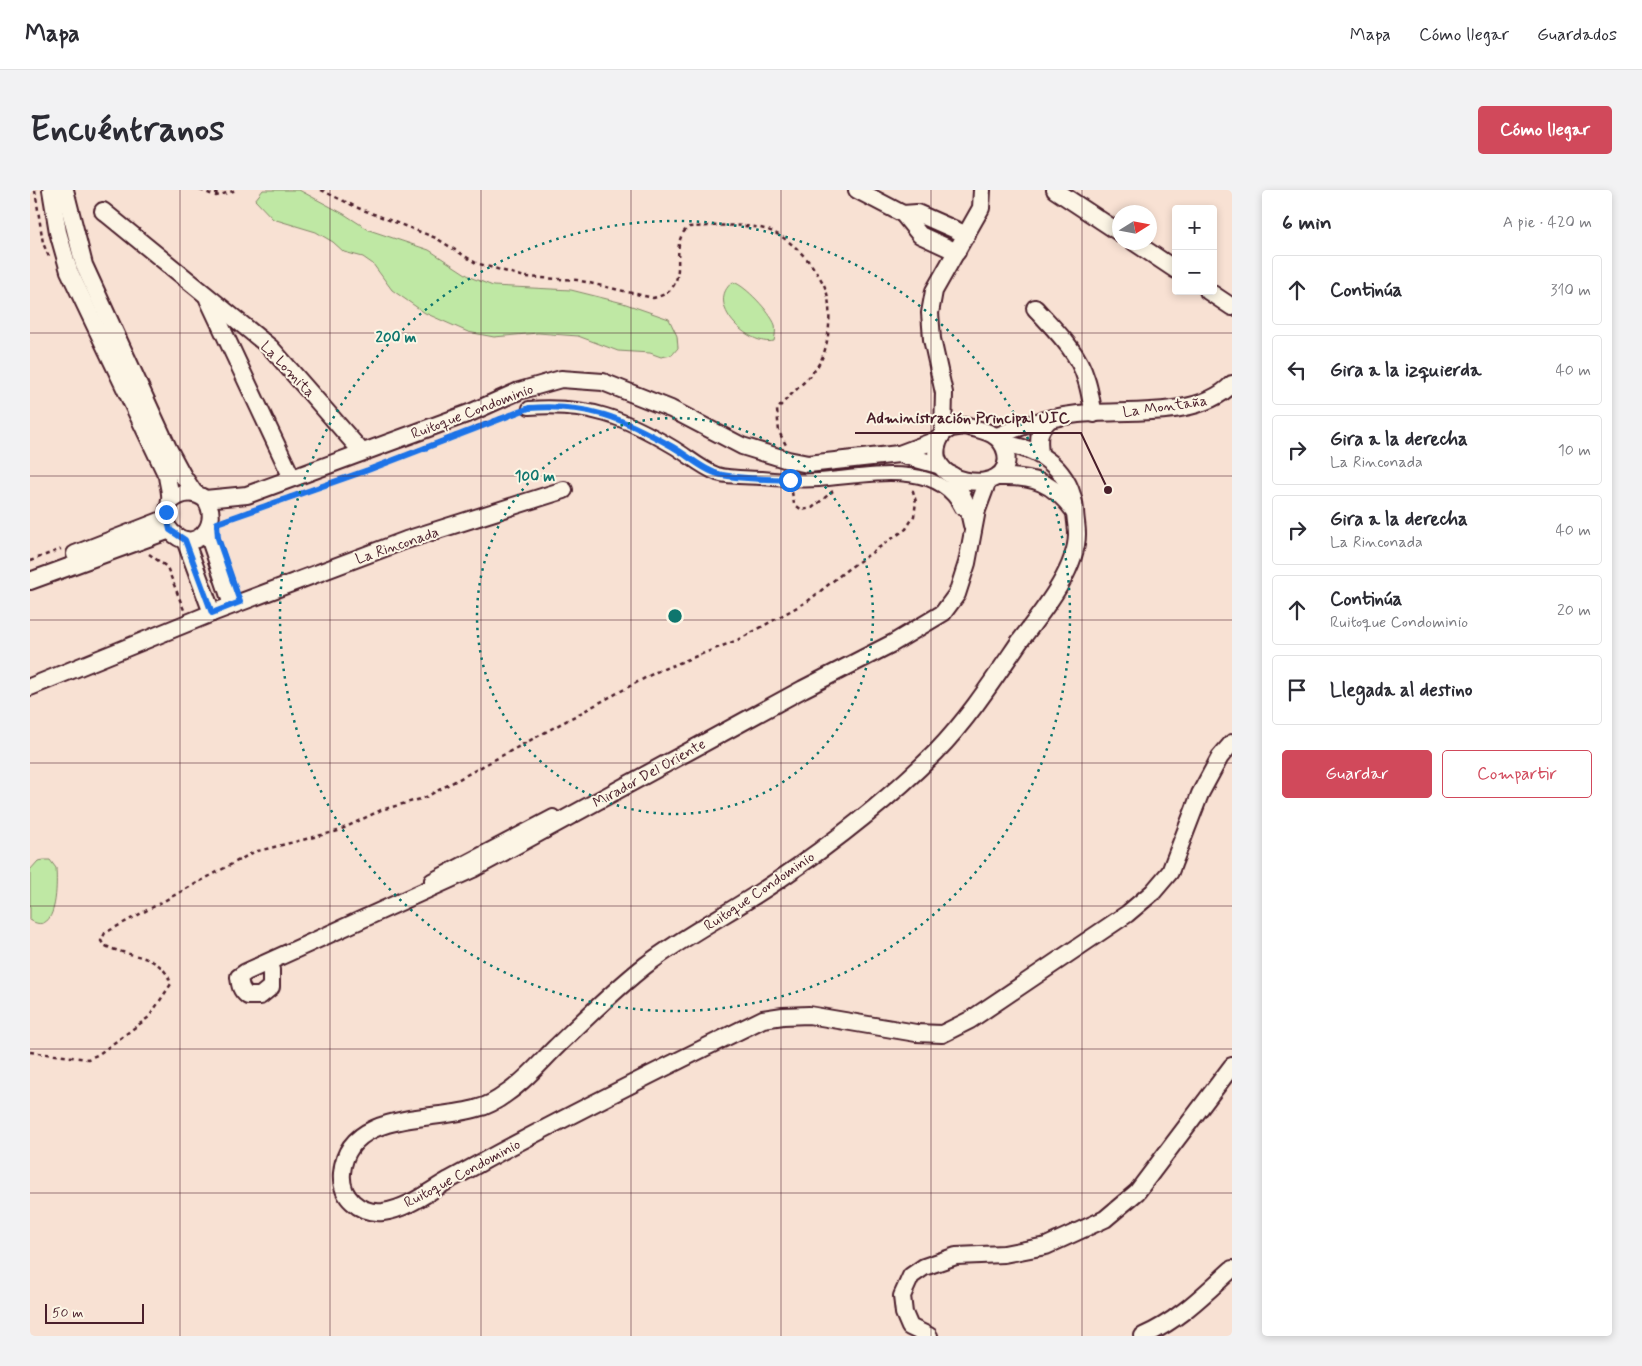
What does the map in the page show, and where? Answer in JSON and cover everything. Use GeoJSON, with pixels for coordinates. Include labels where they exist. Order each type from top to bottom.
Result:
{"type":"FeatureCollection","features":[{"type":"Feature","properties":{"kind":"street"},"geometry":{"type":"LineString","coordinates":[[51,190],[58,232],[69,272],[167,476],[170,502],[168,524]]}},
{"type":"Feature","properties":{"kind":"street"},"geometry":{"type":"LineString","coordinates":[[65,190],[84,265],[168,448],[183,476],[212,512],[212,524],[232,605]]}},
{"type":"Feature","properties":{"kind":"street"},"geometry":{"type":"LineString","coordinates":[[857,190],[903,214],[920,234],[957,252]]}},
{"type":"Feature","properties":{"kind":"street"},"geometry":{"type":"LineString","coordinates":[[981,208],[982,190]]}},
{"type":"Feature","properties":{"kind":"street"},"geometry":{"type":"LineString","coordinates":[[938,465],[935,453],[941,436],[944,393],[932,339],[930,313],[934,292],[992,190]]}},
{"type":"Feature","properties":{"kind":"street"},"geometry":{"type":"LineString","coordinates":[[1055,190],[1112,228]]}},
{"type":"Feature","properties":{"kind":"street","name":"La Lomita"},"geometry":{"type":"LineString","coordinates":[[103,211],[284,360],[362,452]]}},
{"type":"Feature","properties":{"kind":"street"},"geometry":{"type":"LineString","coordinates":[[903,214],[917,213],[967,236]]}},
{"type":"Feature","properties":{"kind":"street"},"geometry":{"type":"LineString","coordinates":[[1146,250],[1172,267]]}},
{"type":"Feature","properties":{"kind":"street","name":"La Lomita"},"geometry":{"type":"LineString","coordinates":[[206,295],[292,478]]}},
{"type":"Feature","properties":{"kind":"street"},"geometry":{"type":"LineString","coordinates":[[1214,295],[1232,307]]}},
{"type":"Feature","properties":{"kind":"street"},"geometry":{"type":"LineString","coordinates":[[1035,308],[1059,333],[1074,355],[1086,377],[1094,414]]}},
{"type":"Feature","properties":{"kind":"street","name":"Ruitoque Condominio"},"geometry":{"type":"LineString","coordinates":[[185,540],[197,538],[248,495],[472,412],[519,391],[561,379],[602,382],[671,409],[742,446],[808,464],[898,454],[941,436],[951,428],[964,426],[1040,454],[1058,468],[1069,484],[1074,498],[1078,537],[1073,557],[1063,578],[986,691],[937,750],[869,812],[829,843],[777,881],[646,965],[508,1093],[480,1108],[395,1121],[366,1133],[349,1148],[342,1173],[345,1193],[358,1208],[373,1211],[380,1212],[409,1204],[505,1150],[763,1020],[783,1016],[809,1015],[892,1030],[942,1034],[970,1020],[1127,914],[1153,892],[1170,872],[1200,794],[1220,757],[1232,743]]}},
{"type":"Feature","properties":{"kind":"street","name":"La Montaña"},"geometry":{"type":"LineString","coordinates":[[1051,418],[1140,412],[1191,405],[1214,398],[1232,384]]}},
{"type":"Feature","properties":{"kind":"street"},"geometry":{"type":"LineString","coordinates":[[944,393],[964,426]]}},
{"type":"Feature","properties":{"kind":"street"},"geometry":{"type":"LineString","coordinates":[[268,963],[272,977],[271,987],[265,994],[248,996],[241,990],[237,972],[474,859],[922,620],[941,606],[956,578],[966,530],[960,505],[945,488],[928,479],[907,473],[790,480],[717,474],[632,426],[587,409],[557,406],[529,408]]}},
{"type":"Feature","properties":{"kind":"street"},"geometry":{"type":"LineString","coordinates":[[973,529],[992,480],[1004,469],[1007,460],[1001,440],[1051,418]]}},
{"type":"Feature","properties":{"kind":"street"},"geometry":{"type":"LineString","coordinates":[[1040,454],[1038,442],[1041,427],[1051,418]]}},
{"type":"Feature","properties":{"kind":"street","name":"Ruitoque Condominio"},"geometry":{"type":"LineString","coordinates":[[898,454],[938,465],[944,472],[952,475],[992,480],[1026,478],[1041,482],[1055,490],[1075,513]]}},
{"type":"Feature","properties":{"kind":"street","name":"Ruitoque Condominio"},"geometry":{"type":"LineString","coordinates":[[952,475],[968,507],[973,529]]}},
{"type":"Feature","properties":{"kind":"street","name":"La Rinconada"},"geometry":{"type":"LineString","coordinates":[[30,687],[232,605],[406,540],[564,490]]}},
{"type":"Feature","properties":{"kind":"street","name":"Ruitoque Condominio"},"geometry":{"type":"LineString","coordinates":[[170,502],[182,494],[200,496],[248,495]]}},
{"type":"Feature","properties":{"kind":"street"},"geometry":{"type":"LineString","coordinates":[[168,524],[185,540],[212,613]]}},
{"type":"Feature","properties":{"kind":"street"},"geometry":{"type":"LineString","coordinates":[[30,572],[168,524]]}},
{"type":"Feature","properties":{"kind":"street"},"geometry":{"type":"LineString","coordinates":[[30,581],[168,524]]}},
{"type":"Feature","properties":{"kind":"street","name":"Mirador Del Oriente"},"geometry":{"type":"LineString","coordinates":[[239,978],[254,968],[473,869],[924,625],[943,613],[957,594],[967,563],[973,529]]}},
{"type":"Feature","properties":{"kind":"street"},"geometry":{"type":"LineString","coordinates":[[929,1336],[910,1327],[904,1313],[902,1296],[911,1276],[924,1267],[956,1256],[1004,1254],[1046,1246],[1105,1219],[1138,1192],[1232,1066]]}},
{"type":"Feature","properties":{"kind":"street"},"geometry":{"type":"LineString","coordinates":[[1143,1336],[1163,1328],[1232,1269]]}},
{"type":"Feature","properties":{"kind":"path"},"geometry":{"type":"LineString","coordinates":[[35,190],[43,243],[50,259]]}},
{"type":"Feature","properties":{"kind":"path"},"geometry":{"type":"LineString","coordinates":[[200,190],[216,196],[237,190]]}},
{"type":"Feature","properties":{"kind":"path"},"geometry":{"type":"LineString","coordinates":[[216,196],[217,190]]}},
{"type":"Feature","properties":{"kind":"path"},"geometry":{"type":"LineString","coordinates":[[321,190],[358,208],[436,238],[476,263],[525,277],[577,280],[653,298],[664,296],[675,282],[679,269],[678,244],[682,232],[689,227],[752,226],[775,232],[806,257],[825,286],[829,309],[828,340],[821,362],[800,388],[777,410],[779,432],[788,449]]}},
{"type":"Feature","properties":{"kind":"path"},"geometry":{"type":"LineString","coordinates":[[468,431],[529,408]]}},
{"type":"Feature","properties":{"kind":"path"},"geometry":{"type":"LineString","coordinates":[[212,524],[368,470],[459,434]]}},
{"type":"Feature","properties":{"kind":"path"},"geometry":{"type":"LineString","coordinates":[[790,480],[794,504],[802,510],[812,508],[836,489]]}},
{"type":"Feature","properties":{"kind":"path"},"geometry":{"type":"LineString","coordinates":[[30,1052],[88,1059],[99,1054],[149,1017],[164,997],[171,984],[168,973],[159,963],[104,945],[101,941],[105,933],[254,852],[338,831],[381,810],[424,798],[656,672],[748,634],[808,601],[906,529],[914,516],[916,502],[913,491],[905,486]]}},
{"type":"Feature","properties":{"kind":"path"},"geometry":{"type":"LineString","coordinates":[[30,561],[66,548]]}},
{"type":"Feature","properties":{"kind":"path"},"geometry":{"type":"LineString","coordinates":[[145,554],[152,554],[167,567],[189,622]]}},
{"type":"Feature","properties":{"kind":"green space"},"geometry":{"type":"Polygon","coordinates":[[[263,190],[299,190],[369,230],[429,250],[472,278],[493,286],[571,290],[623,303],[669,319],[677,336],[678,348],[672,355],[661,357],[650,353],[618,351],[578,336],[538,333],[494,337],[468,332],[425,313],[392,290],[373,264],[363,257],[344,252],[333,242],[316,232],[273,219],[255,200],[263,190]]]}},
{"type":"Feature","properties":{"kind":"green space"},"geometry":{"type":"Polygon","coordinates":[[[733,282],[751,294],[773,320],[775,325],[774,341],[764,341],[753,337],[742,331],[733,322],[726,311],[724,301],[725,291],[733,282]]]}},
{"type":"Feature","properties":{"kind":"green space"},"geometry":{"type":"Polygon","coordinates":[[[50,860],[56,868],[56,896],[51,915],[46,922],[39,924],[30,920],[30,870],[38,861],[50,860]]]}},
{"type":"Feature","properties":{"kind":"place","name":"Administración Principal UIC"},"geometry":{"type":"Point","coordinates":[1108,490]}},
{"type":"Feature","properties":{"kind":"route"},"geometry":{"type":"LineString","coordinates":[[166,512],[167,524],[170,530],[179,538],[185,540],[212,613],[240,602],[218,538],[217,523],[368,470],[529,408],[557,406],[587,409],[617,418],[673,447],[717,474],[790,480]]}}]}
